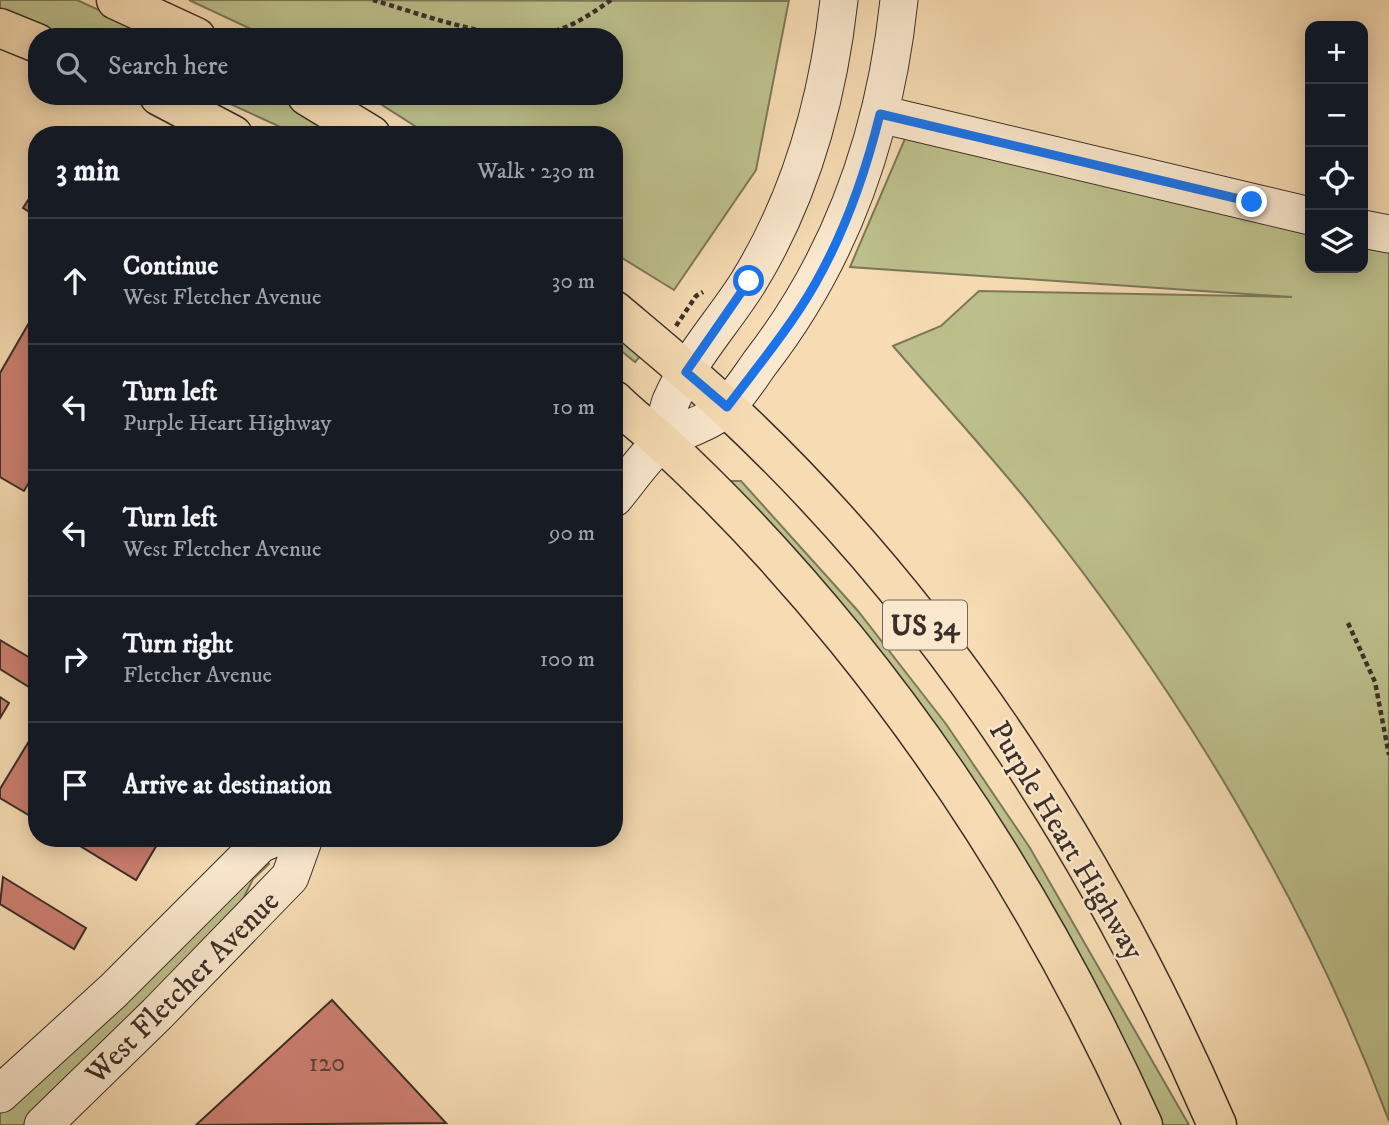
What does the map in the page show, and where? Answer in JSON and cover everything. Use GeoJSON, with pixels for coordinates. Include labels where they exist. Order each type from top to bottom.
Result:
{"type":"FeatureCollection","features":[{"type":"Feature","properties":{"kind":"main road"},"geometry":{"type":"LineString","coordinates":[[116,0],[177,28]]}},
{"type":"Feature","properties":{"kind":"main road"},"geometry":{"type":"LineString","coordinates":[[662,442],[670,404],[686,372],[749,281],[775,235],[793,191],[824,98],[839,0]]}},
{"type":"Feature","properties":{"kind":"main road"},"geometry":{"type":"LineString","coordinates":[[623,488],[662,442],[727,407],[795,316],[816,282],[850,206],[880,114],[899,0]]}},
{"type":"Feature","properties":{"kind":"main road"},"geometry":{"type":"LineString","coordinates":[[0,28],[28,39]]}},
{"type":"Feature","properties":{"kind":"main road"},"geometry":{"type":"LineString","coordinates":[[176,105],[216,126]]}},
{"type":"Feature","properties":{"kind":"main road"},"geometry":{"type":"LineString","coordinates":[[322,105],[356,126]]}},
{"type":"Feature","properties":{"kind":"main road"},"geometry":{"type":"LineString","coordinates":[[880,114],[1305,215]]}},
{"type":"Feature","properties":{"kind":"main road"},"geometry":{"type":"LineString","coordinates":[[1368,230],[1389,234]]}},
{"type":"Feature","properties":{"kind":"main road","name":"Purple Heart Highway"},"geometry":{"type":"LineString","coordinates":[[623,318],[727,407],[831,517],[918,617],[1045,792],[1132,944],[1178,1035],[1217,1125]]}},
{"type":"Feature","properties":{"kind":"main road","name":"US 34"},"geometry":{"type":"LineString","coordinates":[[623,408],[662,442],[779,563],[846,639],[958,788],[1017,879],[1070,974],[1143,1125]]}},
{"type":"Feature","properties":{"kind":"main road","name":"West Fletcher Avenue"},"geometry":{"type":"LineString","coordinates":[[0,1094],[113,991],[257,847]]}},
{"type":"Feature","properties":{"kind":"main road","name":"West Fletcher Avenue"},"geometry":{"type":"LineString","coordinates":[[43,1125],[157,1014],[290,877],[301,847]]}},
{"type":"Feature","properties":{"kind":"path"},"geometry":{"type":"LineString","coordinates":[[373,0],[478,28]]}},
{"type":"Feature","properties":{"kind":"path"},"geometry":{"type":"LineString","coordinates":[[561,28],[611,0]]}},
{"type":"Feature","properties":{"kind":"path"},"geometry":{"type":"LineString","coordinates":[[1348,623],[1375,682],[1389,755]]}},
{"type":"Feature","properties":{"kind":"green space"},"geometry":{"type":"Polygon","coordinates":[[[0,0],[77,0],[138,28],[43,28],[0,10],[0,0]]]}},
{"type":"Feature","properties":{"kind":"green space"},"geometry":{"type":"Polygon","coordinates":[[[189,0],[789,0],[756,170],[674,290],[623,259],[623,126],[415,126],[382,105],[623,105],[623,28],[249,28],[189,0]]]}},
{"type":"Feature","properties":{"kind":"green space"},"geometry":{"type":"Polygon","coordinates":[[[233,105],[291,105],[328,126],[278,126],[233,105]]]}},
{"type":"Feature","properties":{"kind":"green space"},"geometry":{"type":"Polygon","coordinates":[[[907,134],[1305,230],[1305,273],[1368,273],[1368,245],[1389,250],[1389,1121],[1356,1038],[1318,956],[1277,876],[1186,721],[1136,646],[1028,502],[893,346],[941,326],[979,291],[1292,297],[850,267],[907,134]]]}},
{"type":"Feature","properties":{"kind":"green space"},"geometry":{"type":"Polygon","coordinates":[[[623,338],[642,354],[635,362],[623,352],[623,338]]]}},
{"type":"Feature","properties":{"kind":"green space"},"geometry":{"type":"Polygon","coordinates":[[[731,481],[741,481],[858,611],[946,724],[1030,848],[1189,1125],[1162,1125],[1087,969],[730,485],[731,481]]]}},
{"type":"Feature","properties":{"kind":"green space"},"geometry":{"type":"Polygon","coordinates":[[[267,859],[269,864],[253,879],[240,905],[69,1083],[23,1125],[0,1125],[0,1112],[267,859]]]}},
{"type":"Feature","properties":{"kind":"building"},"geometry":{"type":"Polygon","coordinates":[[[28,325],[28,484],[24,491],[0,477],[0,373],[28,325]]]}},
{"type":"Feature","properties":{"kind":"building"},"geometry":{"type":"Polygon","coordinates":[[[0,640],[28,657],[28,686],[0,669],[0,640]]]}},
{"type":"Feature","properties":{"kind":"building"},"geometry":{"type":"Polygon","coordinates":[[[0,697],[9,703],[0,718],[0,697]]]}},
{"type":"Feature","properties":{"kind":"building"},"geometry":{"type":"Polygon","coordinates":[[[28,743],[28,815],[0,798],[0,789],[28,743]]]}},
{"type":"Feature","properties":{"kind":"building"},"geometry":{"type":"Polygon","coordinates":[[[82,847],[156,847],[136,880],[82,847]]]}},
{"type":"Feature","properties":{"kind":"building"},"geometry":{"type":"Polygon","coordinates":[[[3,877],[86,928],[74,949],[0,904],[3,877]]]}},
{"type":"Feature","properties":{"kind":"building"},"geometry":{"type":"Polygon","coordinates":[[[332,1000],[446,1123],[196,1125],[332,1000]]]}},
{"type":"Feature","properties":{"kind":"route"},"geometry":{"type":"LineString","coordinates":[[749,281],[686,372],[727,407],[774,346],[816,282],[850,206],[880,114],[1252,202]]}}]}
